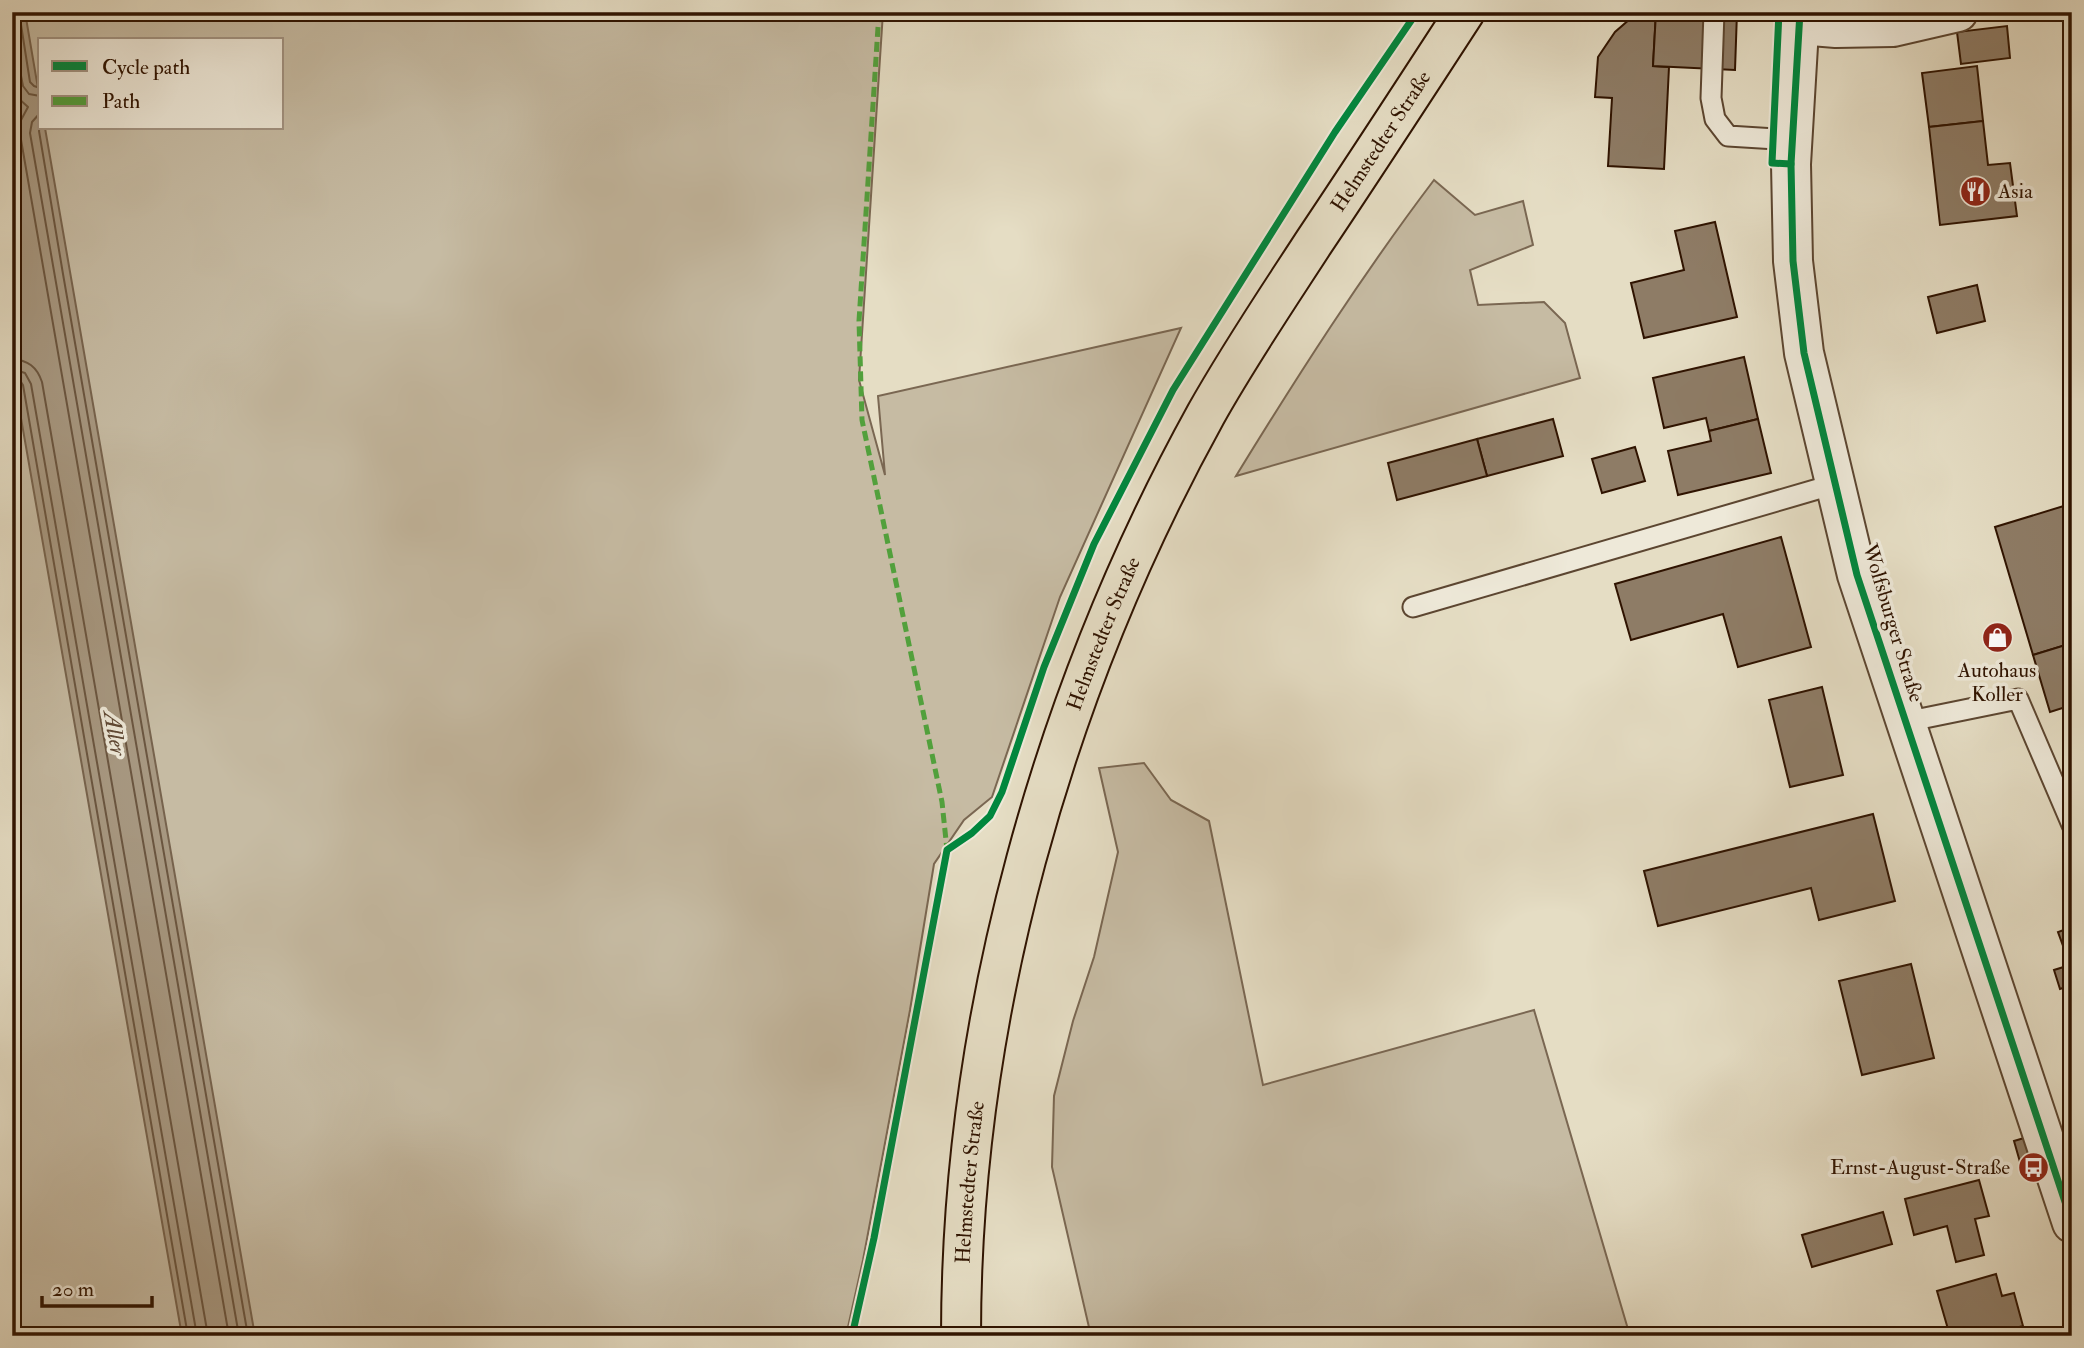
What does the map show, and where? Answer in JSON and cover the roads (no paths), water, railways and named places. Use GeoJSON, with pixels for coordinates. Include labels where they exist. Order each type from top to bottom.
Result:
{"type":"FeatureCollection","features":[{"type":"Feature","properties":{"kind":"main road","name":"Helmstedter Straße"},"geometry":{"type":"LineString","coordinates":[[961,1336],[961,1264],[971,1159],[1004,943],[1033,834],[1066,731],[1104,629],[1154,517],[1207,413],[1281,293],[1465,12]]}},
{"type":"Feature","properties":{"kind":"street"},"geometry":{"type":"LineString","coordinates":[[1800,19],[1836,28],[1958,12]]}},
{"type":"Feature","properties":{"kind":"street","name":"Wolfsburger Straße"},"geometry":{"type":"LineString","coordinates":[[1800,19],[1791,164],[1793,261],[1804,353],[1857,575],[2072,1223]]}},
{"type":"Feature","properties":{"kind":"lane"},"geometry":{"type":"LineString","coordinates":[[1714,12],[1711,98],[1715,119],[1728,136],[1793,140]]}},
{"type":"Feature","properties":{"kind":"lane"},"geometry":{"type":"LineString","coordinates":[[1413,607],[1835,484]]}},
{"type":"Feature","properties":{"kind":"lane"},"geometry":{"type":"LineString","coordinates":[[1905,722],[2018,699],[2072,825]]}},
{"type":"Feature","properties":{"kind":"water","name":"Aller"},"geometry":{"type":"Polygon","coordinates":[[[12,12],[25,12],[38,88],[38,130],[45,130],[255,1336],[182,1336],[12,367],[12,12]]]}},
{"type":"Feature","properties":{"kind":"place","name":"Asia"},"geometry":{"type":"Point","coordinates":[1975,191]}},
{"type":"Feature","properties":{"kind":"place","name":"Autohaus Koller"},"geometry":{"type":"Point","coordinates":[1997,638]}},
{"type":"Feature","properties":{"kind":"place","name":"Ernst-August-Straße"},"geometry":{"type":"Point","coordinates":[2033,1167]}}]}
